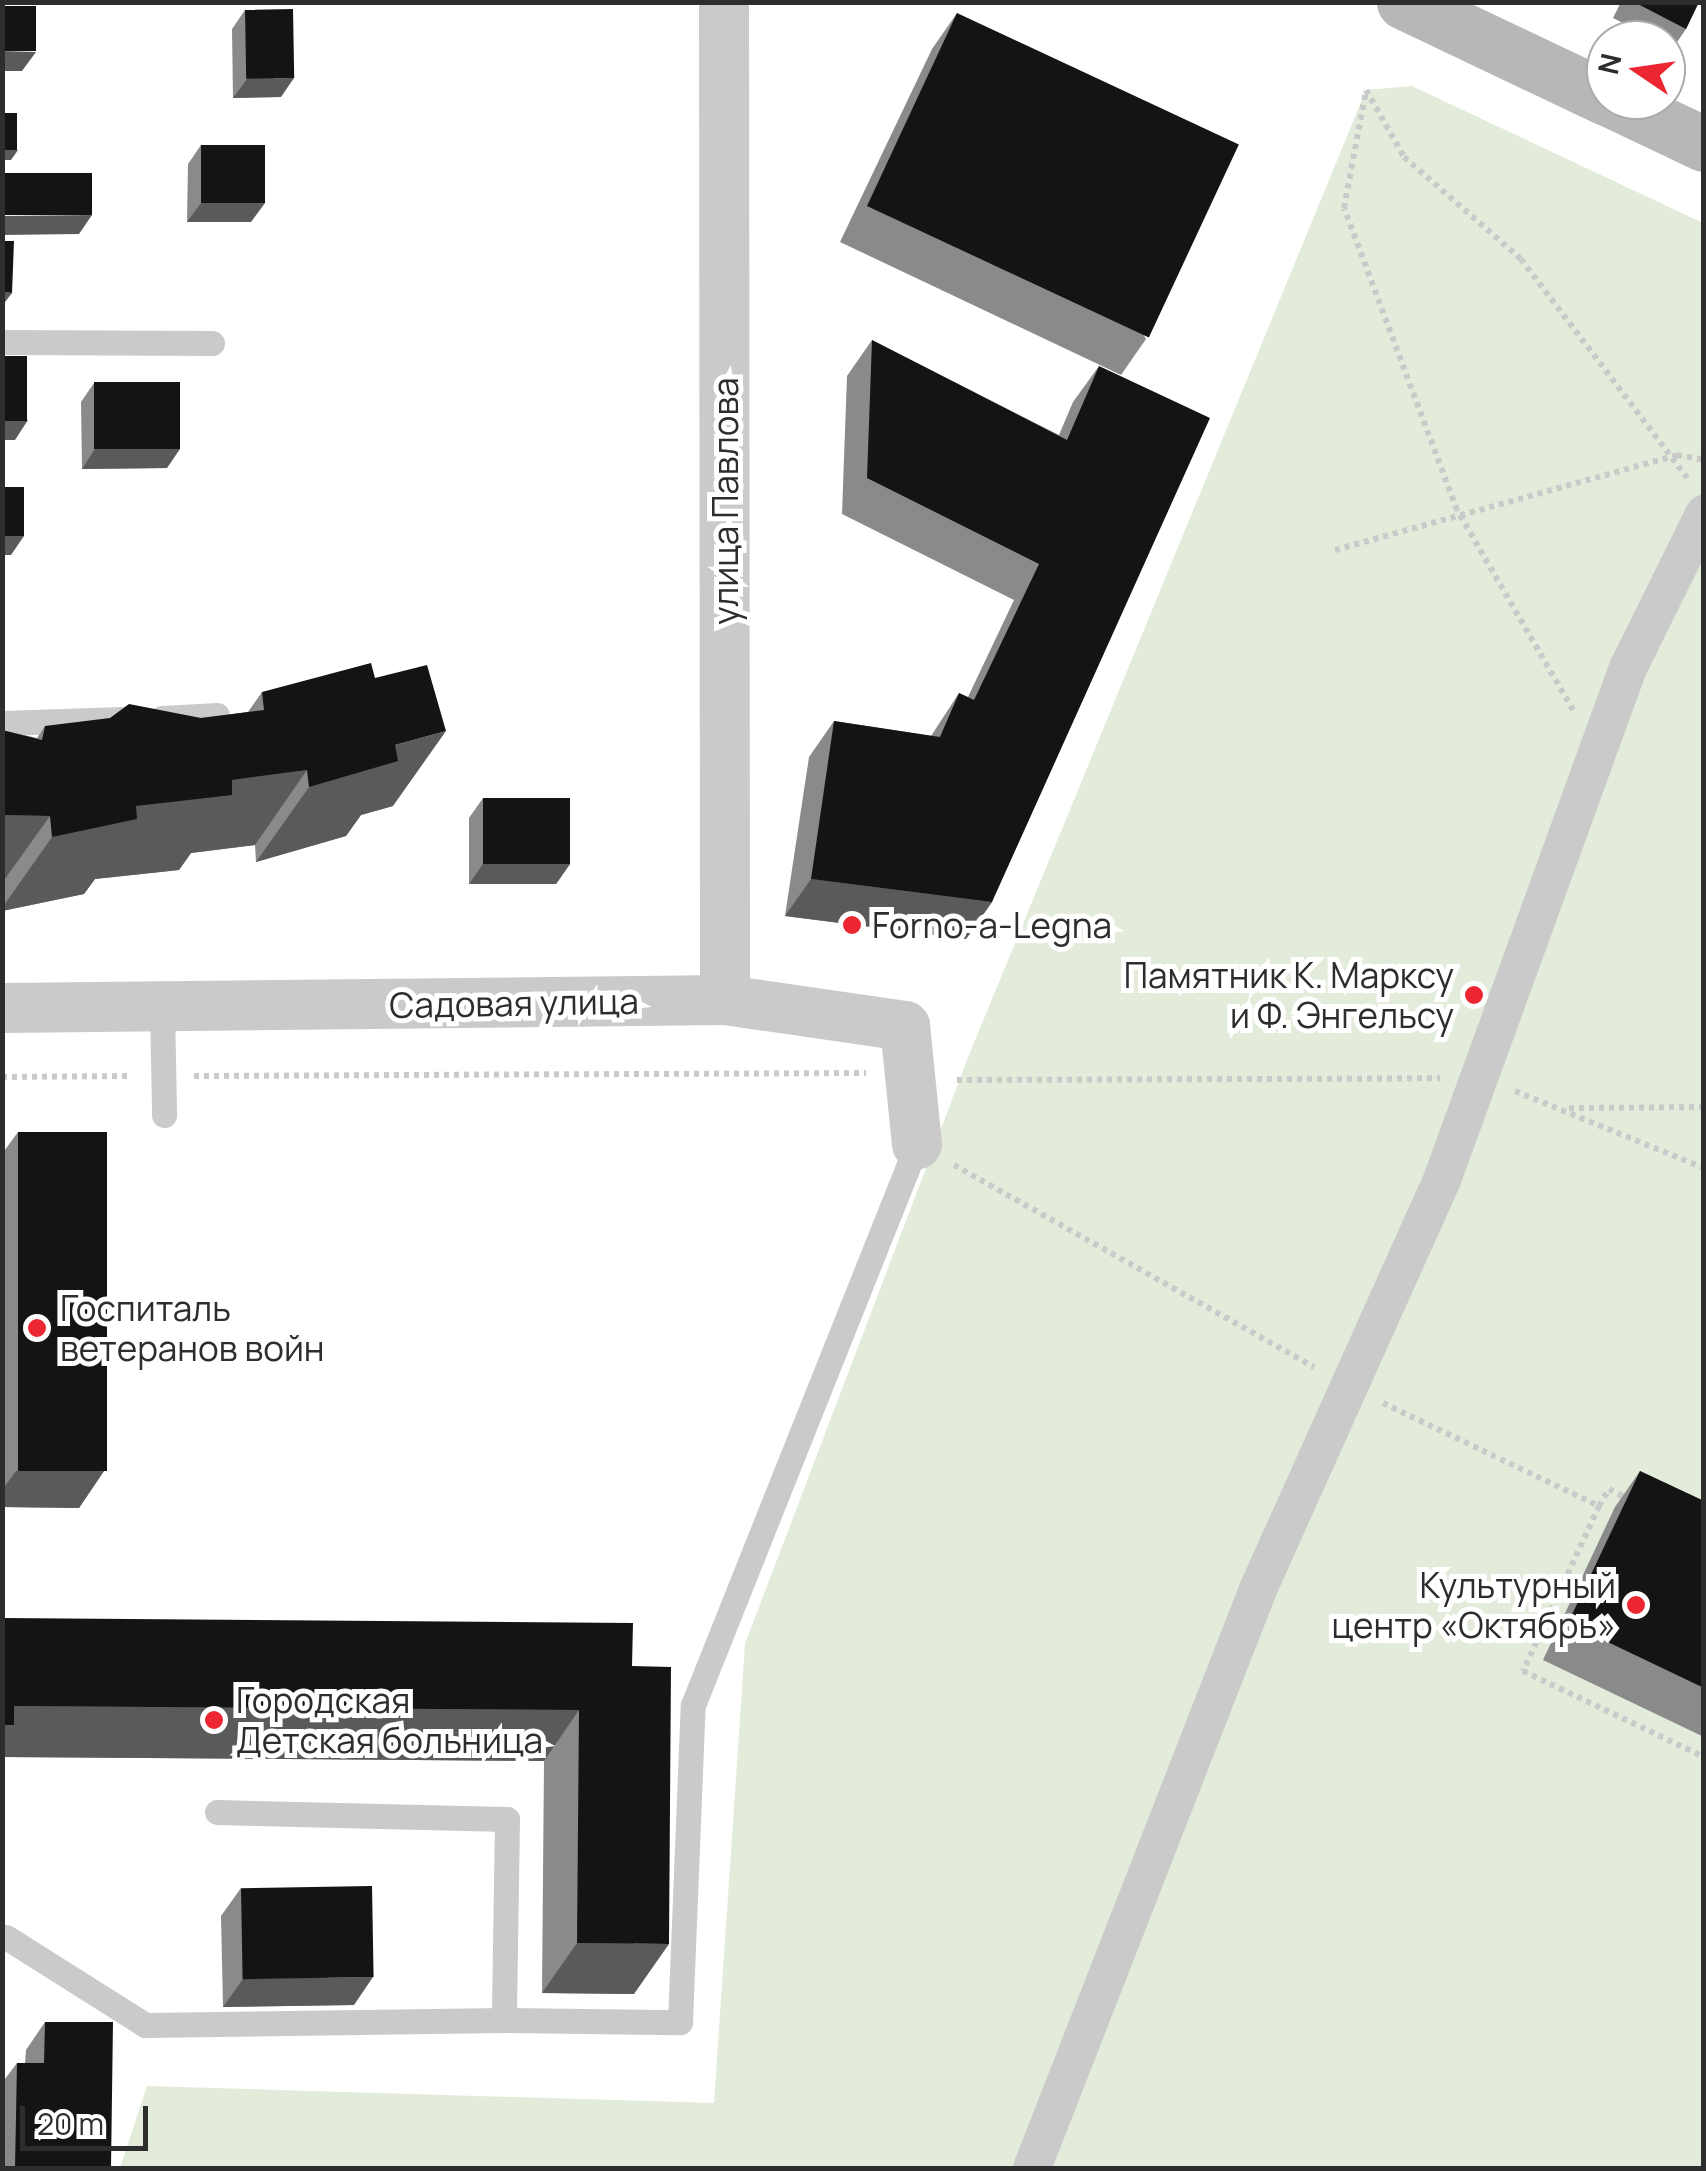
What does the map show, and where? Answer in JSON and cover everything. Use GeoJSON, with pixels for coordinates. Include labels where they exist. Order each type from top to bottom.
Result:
{"type":"FeatureCollection","features":[{"type":"Feature","properties":{"kind":"main road"},"geometry":{"type":"LineString","coordinates":[[1404,2],[1586,89]]}},
{"type":"Feature","properties":{"kind":"main road"},"geometry":{"type":"LineString","coordinates":[[1653,120],[1704,144]]}},
{"type":"Feature","properties":{"kind":"street","name":"улица Павлова"},"geometry":{"type":"LineString","coordinates":[[724,2],[725,1000]]}},
{"type":"Feature","properties":{"kind":"street"},"geometry":{"type":"LineString","coordinates":[[1032,2168],[1259,1587],[1352,1388],[1598,748],[1703,515]]}},
{"type":"Feature","properties":{"kind":"street","name":"Садовая улица"},"geometry":{"type":"LineString","coordinates":[[2,1008],[725,1000],[905,1026],[895,1076],[916,1144]]}},
{"type":"Feature","properties":{"kind":"lane"},"geometry":{"type":"LineString","coordinates":[[2,342],[212,343]]}},
{"type":"Feature","properties":{"kind":"lane"},"geometry":{"type":"LineString","coordinates":[[2,724],[217,716]]}},
{"type":"Feature","properties":{"kind":"lane"},"geometry":{"type":"LineString","coordinates":[[162,1006],[164,1115]]}},
{"type":"Feature","properties":{"kind":"lane"},"geometry":{"type":"LineString","coordinates":[[6,1937],[145,2024],[680,2022],[692,1705],[916,1144]]}},
{"type":"Feature","properties":{"kind":"lane"},"geometry":{"type":"LineString","coordinates":[[217,1812],[507,1819],[504,2020]]}},
{"type":"Feature","properties":{"kind":"path"},"geometry":{"type":"LineString","coordinates":[[1598,748],[1457,510],[1344,208],[1366,90],[1404,157],[1522,259],[1677,455],[1703,515]]}},
{"type":"Feature","properties":{"kind":"path"},"geometry":{"type":"LineString","coordinates":[[1335,550],[1457,510],[1677,455],[1704,460]]}},
{"type":"Feature","properties":{"kind":"path"},"geometry":{"type":"LineString","coordinates":[[2,1077],[1474,1078]]}},
{"type":"Feature","properties":{"kind":"path"},"geometry":{"type":"LineString","coordinates":[[1704,1107],[1563,1108],[1704,1168]]}},
{"type":"Feature","properties":{"kind":"path"},"geometry":{"type":"LineString","coordinates":[[916,1144],[1352,1388],[1600,1506]]}},
{"type":"Feature","properties":{"kind":"path"},"geometry":{"type":"LineString","coordinates":[[1640,1504],[1609,1489],[1522,1672],[1704,1757]]}},
{"type":"Feature","properties":{"kind":"green space"},"geometry":{"type":"Polygon","coordinates":[[[1412,86],[1703,223],[1703,2168],[120,2168],[147,2086],[714,2103],[745,1644],[969,1055],[1366,90],[1412,86]]]}},
{"type":"Feature","properties":{"kind":"building"},"geometry":{"type":"Polygon","coordinates":[[[1634,2],[1699,2],[1686,29],[1686,20],[1669,20],[1634,2]]]}},
{"type":"Feature","properties":{"kind":"building"},"geometry":{"type":"Polygon","coordinates":[[[2,6],[36,6],[36,51],[2,51],[2,6]]]}},
{"type":"Feature","properties":{"kind":"building"},"geometry":{"type":"Polygon","coordinates":[[[293,9],[294,78],[246,79],[245,10],[293,9]]]}},
{"type":"Feature","properties":{"kind":"building"},"geometry":{"type":"Polygon","coordinates":[[[957,13],[1239,144],[1149,337],[867,206],[957,13]]]}},
{"type":"Feature","properties":{"kind":"building"},"geometry":{"type":"Polygon","coordinates":[[[2,113],[17,113],[17,150],[2,150],[2,113]]]}},
{"type":"Feature","properties":{"kind":"building"},"geometry":{"type":"Polygon","coordinates":[[[201,145],[265,145],[265,203],[201,203],[201,145]]]}},
{"type":"Feature","properties":{"kind":"building"},"geometry":{"type":"Polygon","coordinates":[[[2,173],[92,173],[92,215],[2,215],[2,173]]]}},
{"type":"Feature","properties":{"kind":"building"},"geometry":{"type":"Polygon","coordinates":[[[2,241],[14,241],[12,293],[2,292],[2,241]]]}},
{"type":"Feature","properties":{"kind":"building"},"geometry":{"type":"Polygon","coordinates":[[[872,340],[1067,440],[1099,366],[1210,418],[992,902],[811,879],[834,721],[940,737],[959,693],[974,700],[1039,564],[867,478],[872,340]]]}},
{"type":"Feature","properties":{"kind":"building"},"geometry":{"type":"Polygon","coordinates":[[[2,356],[27,356],[27,421],[2,421],[2,356]]]}},
{"type":"Feature","properties":{"kind":"building"},"geometry":{"type":"Polygon","coordinates":[[[94,382],[180,382],[180,449],[94,449],[94,382]]]}},
{"type":"Feature","properties":{"kind":"building"},"geometry":{"type":"Polygon","coordinates":[[[2,487],[24,487],[24,536],[2,536],[2,487]]]}},
{"type":"Feature","properties":{"kind":"building"},"geometry":{"type":"Polygon","coordinates":[[[371,663],[375,678],[427,665],[446,731],[395,745],[398,761],[309,787],[307,770],[232,780],[232,795],[136,806],[137,819],[52,837],[50,816],[2,815],[2,730],[42,740],[45,726],[110,718],[129,704],[201,718],[264,710],[262,692],[371,663]]]}},
{"type":"Feature","properties":{"kind":"building"},"geometry":{"type":"Polygon","coordinates":[[[483,798],[570,798],[570,864],[483,864],[483,798]]]}},
{"type":"Feature","properties":{"kind":"building"},"geometry":{"type":"Polygon","coordinates":[[[18,1132],[107,1132],[107,1471],[18,1471],[18,1132]]]}},
{"type":"Feature","properties":{"kind":"building","name":"Культурный центр «Октябрь»"},"geometry":{"type":"Polygon","coordinates":[[[1640,1471],[1704,1501],[1704,1688],[1568,1623],[1640,1471]]]}},
{"type":"Feature","properties":{"kind":"building"},"geometry":{"type":"Polygon","coordinates":[[[2,1618],[633,1623],[632,1666],[671,1667],[669,1944],[577,1943],[579,1710],[14,1706],[14,1725],[2,1725],[2,1618]]]}},
{"type":"Feature","properties":{"kind":"building"},"geometry":{"type":"Polygon","coordinates":[[[372,1886],[374,1977],[243,1979],[241,1888],[372,1886]]]}},
{"type":"Feature","properties":{"kind":"building"},"geometry":{"type":"Polygon","coordinates":[[[45,2022],[113,2022],[111,2168],[15,2168],[17,2063],[44,2063],[45,2022]]]}},
{"type":"Feature","properties":{"kind":"place","name":"Forno-a-Legna"},"geometry":{"type":"Point","coordinates":[852,925]}},
{"type":"Feature","properties":{"kind":"place","name":"Памятник К. Марксу и Ф. Энгельсу"},"geometry":{"type":"Point","coordinates":[1474,995]}},
{"type":"Feature","properties":{"kind":"place","name":"Госпиталь ветеранов войн"},"geometry":{"type":"Point","coordinates":[37,1328]}},
{"type":"Feature","properties":{"kind":"place","name":"Культурный центр «Октябрь»"},"geometry":{"type":"Point","coordinates":[1636,1605]}},
{"type":"Feature","properties":{"kind":"place","name":"Городская Детская больница"},"geometry":{"type":"Point","coordinates":[214,1720]}}]}
